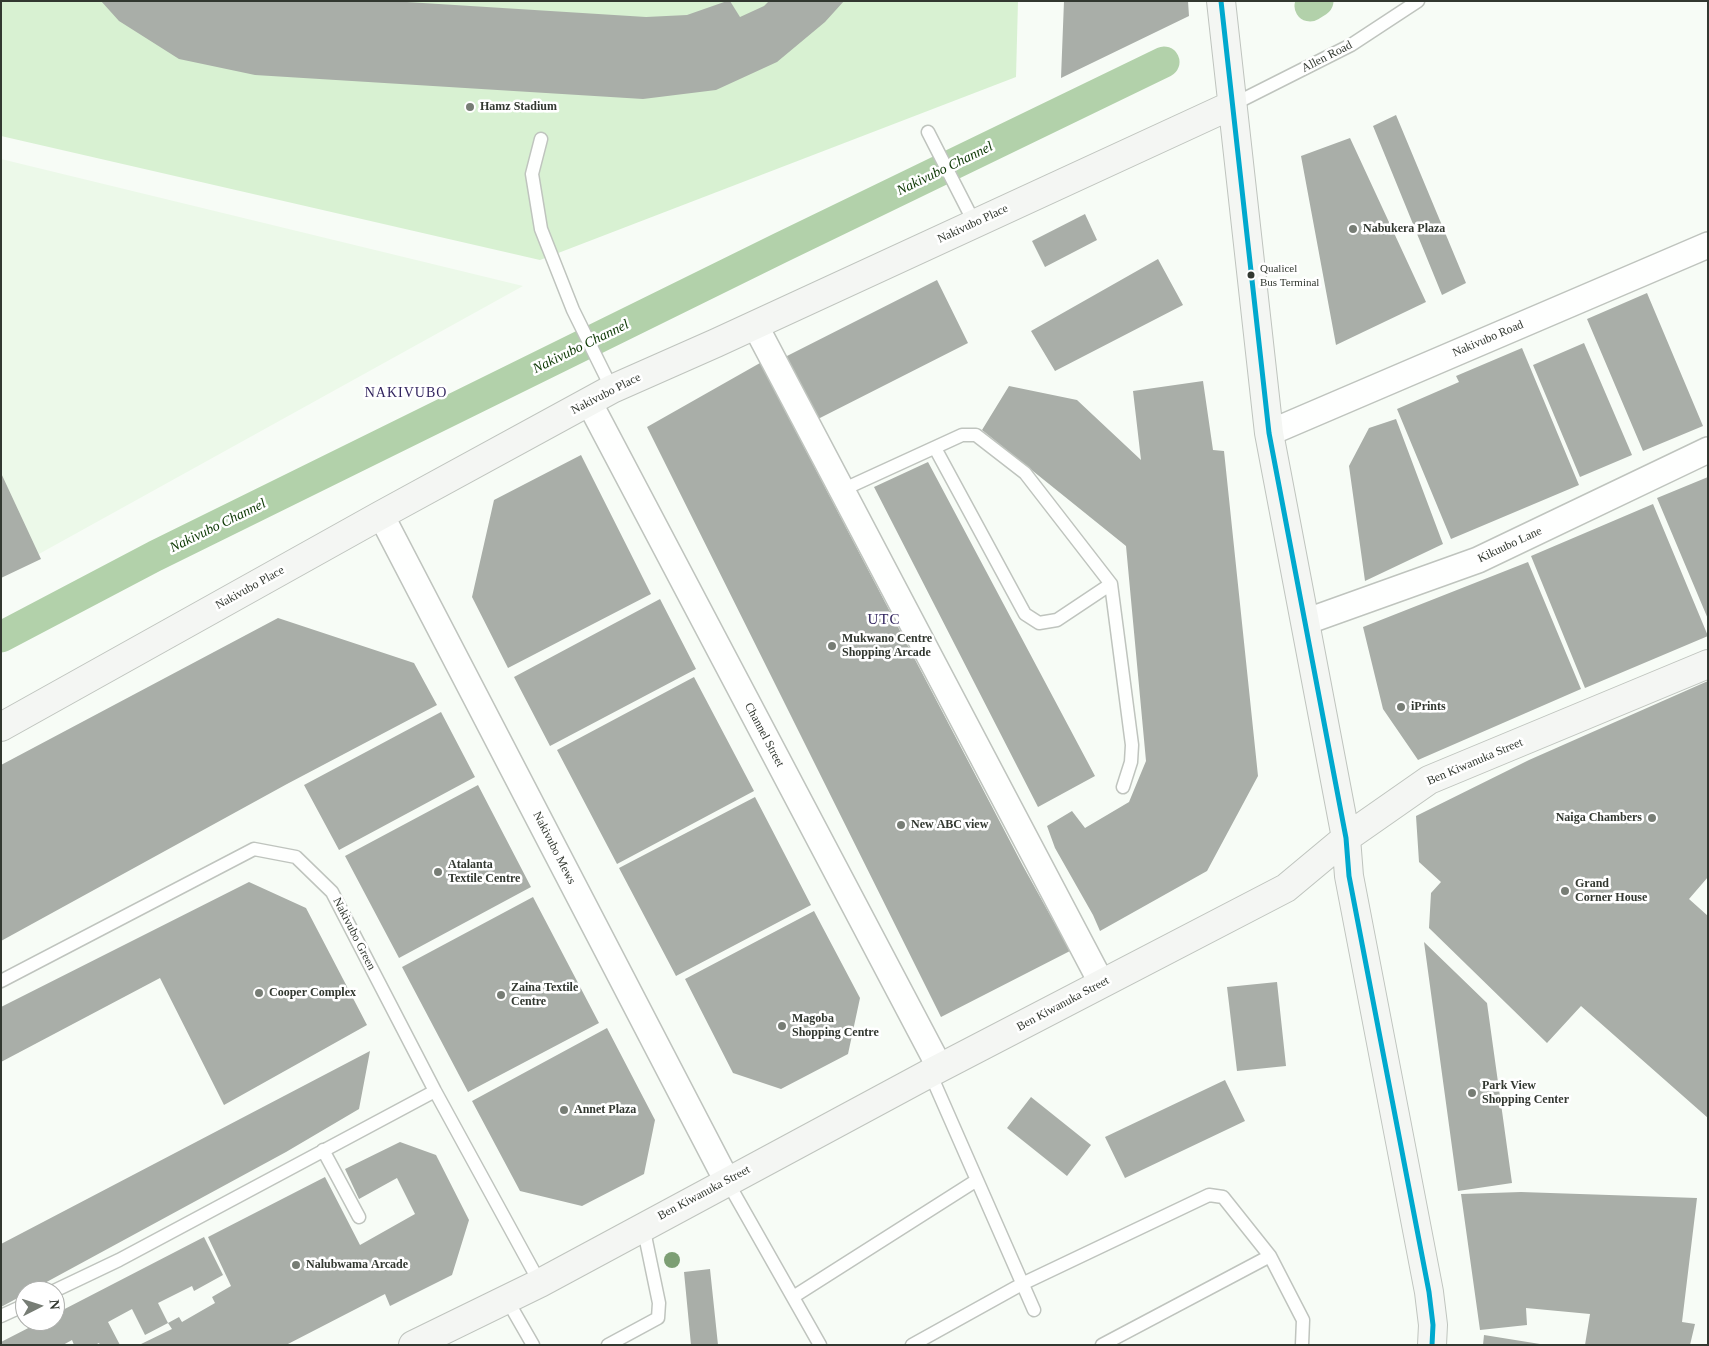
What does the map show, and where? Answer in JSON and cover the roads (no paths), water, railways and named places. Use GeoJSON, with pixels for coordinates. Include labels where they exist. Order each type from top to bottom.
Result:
{"type":"FeatureCollection","features":[{"type":"Feature","properties":{"kind":"main road"},"geometry":{"type":"LineString","coordinates":[[1221,1],[1269,433],[1346,838],[1349,876],[1429,1292],[1433,1325],[1432,1345]]}},
{"type":"Feature","properties":{"kind":"main road","name":"Nakivubo Place"},"geometry":{"type":"LineString","coordinates":[[1,726],[612,389],[1232,105]]}},
{"type":"Feature","properties":{"kind":"main road","name":"Ben Kiwanuka Street"},"geometry":{"type":"LineString","coordinates":[[414,1345],[506,1298],[540,1283],[727,1181],[1286,888],[1346,838],[1429,780],[1708,664]]}},
{"type":"Feature","properties":{"kind":"street","name":"Nakivubo Road"},"geometry":{"type":"LineString","coordinates":[[1269,433],[1708,245]]}},
{"type":"Feature","properties":{"kind":"street"},"geometry":{"type":"LineString","coordinates":[[755,325],[1102,984]]}},
{"type":"Feature","properties":{"kind":"street","name":"Channel Street"},"geometry":{"type":"LineString","coordinates":[[589,402],[935,1071]]}},
{"type":"Feature","properties":{"kind":"street","name":"Kikuubo Lane"},"geometry":{"type":"LineString","coordinates":[[1305,622],[1478,560],[1708,450]]}},
{"type":"Feature","properties":{"kind":"street","name":"Nakivubo Mews"},"geometry":{"type":"LineString","coordinates":[[381,515],[727,1181]]}},
{"type":"Feature","properties":{"kind":"lane","name":"Allen Road"},"geometry":{"type":"LineString","coordinates":[[1232,105],[1351,46],[1418,1]]}},
{"type":"Feature","properties":{"kind":"lane"},"geometry":{"type":"LineString","coordinates":[[928,132],[974,224]]}},
{"type":"Feature","properties":{"kind":"lane"},"geometry":{"type":"LineString","coordinates":[[541,139],[532,174],[541,228],[573,310],[612,389]]}},
{"type":"Feature","properties":{"kind":"lane"},"geometry":{"type":"LineString","coordinates":[[842,490],[962,435],[976,435],[1025,473],[1111,584],[1132,745],[1131,762],[1123,787]]}},
{"type":"Feature","properties":{"kind":"lane"},"geometry":{"type":"LineString","coordinates":[[935,448],[1025,614],[1039,623],[1057,620],[1111,584]]}},
{"type":"Feature","properties":{"kind":"lane","name":"Nakivubo Green"},"geometry":{"type":"LineString","coordinates":[[1,981],[254,849],[296,857],[332,892],[435,1091],[540,1283]]}},
{"type":"Feature","properties":{"kind":"lane"},"geometry":{"type":"LineString","coordinates":[[935,1071],[977,1180],[1034,1310]]}},
{"type":"Feature","properties":{"kind":"lane"},"geometry":{"type":"LineString","coordinates":[[65,1286],[127,1256],[435,1091]]}},
{"type":"Feature","properties":{"kind":"lane"},"geometry":{"type":"LineString","coordinates":[[323,1150],[360,1217]]}},
{"type":"Feature","properties":{"kind":"lane"},"geometry":{"type":"LineString","coordinates":[[793,1297],[977,1180]]}},
{"type":"Feature","properties":{"kind":"lane"},"geometry":{"type":"LineString","coordinates":[[727,1181],[820,1345]]}},
{"type":"Feature","properties":{"kind":"lane"},"geometry":{"type":"LineString","coordinates":[[912,1345],[1022,1284],[1209,1195],[1223,1197],[1270,1256],[1303,1320],[1302,1345]]}},
{"type":"Feature","properties":{"kind":"lane"},"geometry":{"type":"LineString","coordinates":[[608,1345],[658,1318],[660,1303],[643,1226]]}},
{"type":"Feature","properties":{"kind":"lane"},"geometry":{"type":"LineString","coordinates":[[1102,1345],[1270,1256]]}},
{"type":"Feature","properties":{"kind":"lane"},"geometry":{"type":"LineString","coordinates":[[506,1298],[532,1345]]}},
{"type":"Feature","properties":{"kind":"lane"},"geometry":{"type":"LineString","coordinates":[[1,1316],[15,1310]]}},
{"type":"Feature","properties":{"kind":"waterway","name":"Nakivubo Channel"},"geometry":{"type":"LineString","coordinates":[[1310,6],[1318,1]]}},
{"type":"Feature","properties":{"kind":"waterway","name":"Nakivubo Channel"},"geometry":{"type":"LineString","coordinates":[[1,637],[155,556],[780,248],[1164,62]]}},
{"type":"Feature","properties":{"kind":"place","name":"Hamz Stadium"},"geometry":{"type":"Point","coordinates":[470,107]}},
{"type":"Feature","properties":{"kind":"place","name":"Nabukera Plaza"},"geometry":{"type":"Point","coordinates":[1353,229]}},
{"type":"Feature","properties":{"kind":"place","name":"Qualicel Bus Terminal"},"geometry":{"type":"Point","coordinates":[1251,275]}},
{"type":"Feature","properties":{"kind":"place","name":"Mukwano Centre Shopping Arcade"},"geometry":{"type":"Point","coordinates":[832,646]}},
{"type":"Feature","properties":{"kind":"place","name":"iPrints"},"geometry":{"type":"Point","coordinates":[1401,707]}},
{"type":"Feature","properties":{"kind":"place","name":"Naiga Chambers"},"geometry":{"type":"Point","coordinates":[1652,818]}},
{"type":"Feature","properties":{"kind":"place","name":"New ABC view"},"geometry":{"type":"Point","coordinates":[901,825]}},
{"type":"Feature","properties":{"kind":"place","name":"Atalanta Textile Centre"},"geometry":{"type":"Point","coordinates":[438,872]}},
{"type":"Feature","properties":{"kind":"place","name":"Grand Corner House"},"geometry":{"type":"Point","coordinates":[1565,891]}},
{"type":"Feature","properties":{"kind":"place","name":"Cooper Complex"},"geometry":{"type":"Point","coordinates":[259,993]}},
{"type":"Feature","properties":{"kind":"place","name":"Zaina Textile Centre"},"geometry":{"type":"Point","coordinates":[501,995]}},
{"type":"Feature","properties":{"kind":"place","name":"Magoba Shopping Centre"},"geometry":{"type":"Point","coordinates":[782,1026]}},
{"type":"Feature","properties":{"kind":"place","name":"Park View Shopping Center"},"geometry":{"type":"Point","coordinates":[1472,1093]}},
{"type":"Feature","properties":{"kind":"place","name":"Annet Plaza"},"geometry":{"type":"Point","coordinates":[564,1110]}},
{"type":"Feature","properties":{"kind":"place","name":"Nalubwama Arcade"},"geometry":{"type":"Point","coordinates":[296,1265]}},
{"type":"Feature","properties":{"kind":"district","name":"NAKIVUBO"},"geometry":{"type":"Point","coordinates":[406,393]}},
{"type":"Feature","properties":{"kind":"district","name":"UTC"},"geometry":{"type":"Point","coordinates":[884,620]}}]}
